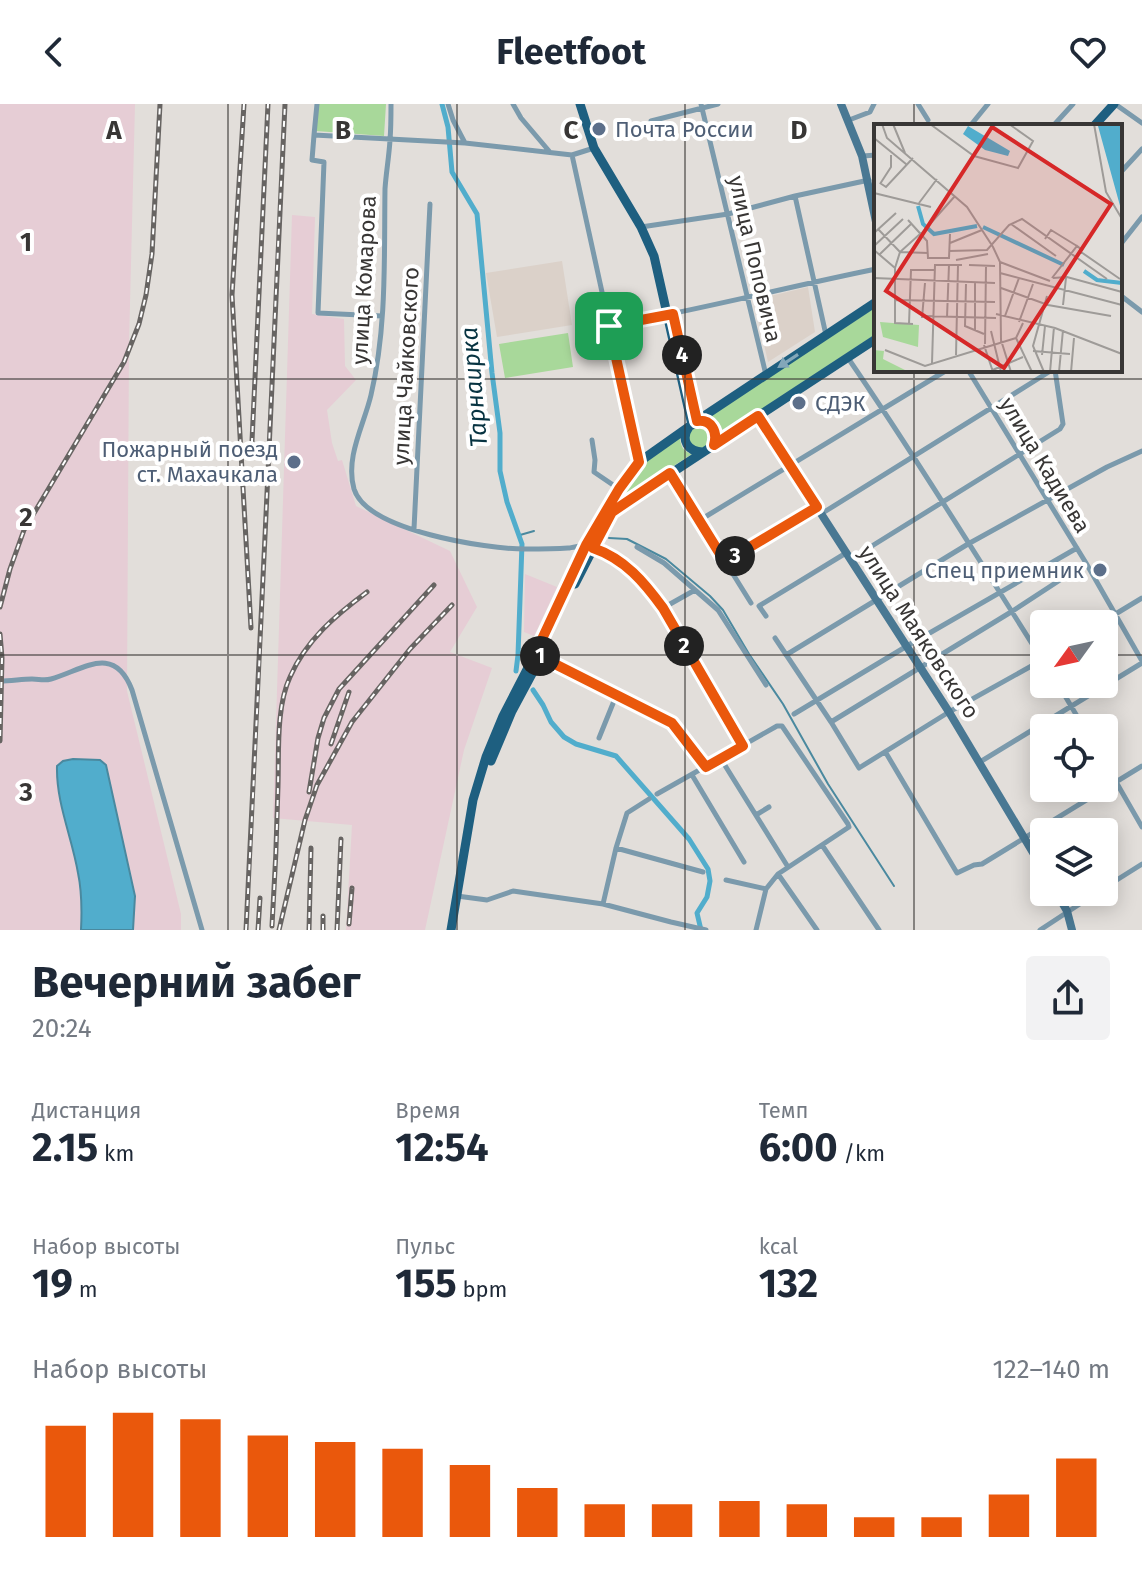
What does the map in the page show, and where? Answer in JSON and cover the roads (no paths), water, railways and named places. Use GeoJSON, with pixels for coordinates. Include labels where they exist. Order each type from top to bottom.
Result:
{"type":"FeatureCollection","features":[{"type":"Feature","properties":{"kind":"main road"},"geometry":{"type":"LineString","coordinates":[[582,104],[594,148],[643,226]]}},
{"type":"Feature","properties":{"kind":"main road"},"geometry":{"type":"LineString","coordinates":[[582,104],[599,146],[659,255],[694,423]]}},
{"type":"Feature","properties":{"kind":"main road"},"geometry":{"type":"LineString","coordinates":[[1096,124],[1117,105]]}},
{"type":"Feature","properties":{"kind":"main road"},"geometry":{"type":"LineString","coordinates":[[1103,124],[1117,105]]}},
{"type":"Feature","properties":{"kind":"main road"},"geometry":{"type":"LineString","coordinates":[[453,930],[478,802],[492,758],[619,489],[639,462],[874,303]]}},
{"type":"Feature","properties":{"kind":"main road"},"geometry":{"type":"LineString","coordinates":[[610,510],[874,340]]}},
{"type":"Feature","properties":{"kind":"main road"},"geometry":{"type":"LineString","coordinates":[[694,423],[711,425],[715,431],[714,445]]}},
{"type":"Feature","properties":{"kind":"main road"},"geometry":{"type":"LineString","coordinates":[[694,423],[685,432],[684,439],[686,445],[703,452]]}},
{"type":"Feature","properties":{"kind":"street"},"geometry":{"type":"LineString","coordinates":[[317,104],[312,160],[324,162],[318,313],[382,316]]}},
{"type":"Feature","properties":{"kind":"street","name":"улица Комарова"},"geometry":{"type":"LineString","coordinates":[[391,104],[385,186],[382,316],[371,396],[352,463],[354,489],[360,501],[369,509],[414,529]]}},
{"type":"Feature","properties":{"kind":"street"},"geometry":{"type":"LineString","coordinates":[[448,104],[465,143]]}},
{"type":"Feature","properties":{"kind":"street"},"geometry":{"type":"LineString","coordinates":[[513,104],[550,152]]}},
{"type":"Feature","properties":{"kind":"street"},"geometry":{"type":"LineString","coordinates":[[651,121],[718,104]]}},
{"type":"Feature","properties":{"kind":"street"},"geometry":{"type":"LineString","coordinates":[[844,104],[863,156],[874,212]]}},
{"type":"Feature","properties":{"kind":"street"},"geometry":{"type":"LineString","coordinates":[[851,119],[870,112],[874,104]]}},
{"type":"Feature","properties":{"kind":"street"},"geometry":{"type":"LineString","coordinates":[[918,104],[928,120]]}},
{"type":"Feature","properties":{"kind":"street"},"geometry":{"type":"LineString","coordinates":[[972,124],[988,104]]}},
{"type":"Feature","properties":{"kind":"street"},"geometry":{"type":"LineString","coordinates":[[1055,124],[1073,104]]}},
{"type":"Feature","properties":{"kind":"street"},"geometry":{"type":"LineString","coordinates":[[1117,105],[1142,123]]}},
{"type":"Feature","properties":{"kind":"street","name":"улица Поповича"},"geometry":{"type":"LineString","coordinates":[[702,106],[766,375]]}},
{"type":"Feature","properties":{"kind":"street"},"geometry":{"type":"LineString","coordinates":[[314,135],[465,143],[572,155],[594,148]]}},
{"type":"Feature","properties":{"kind":"street"},"geometry":{"type":"LineString","coordinates":[[1122,171],[1142,149]]}},
{"type":"Feature","properties":{"kind":"street"},"geometry":{"type":"LineString","coordinates":[[572,155],[639,462]]}},
{"type":"Feature","properties":{"kind":"street"},"geometry":{"type":"LineString","coordinates":[[863,156],[874,155]]}},
{"type":"Feature","properties":{"kind":"street"},"geometry":{"type":"LineString","coordinates":[[643,226],[728,214],[868,180]]}},
{"type":"Feature","properties":{"kind":"street"},"geometry":{"type":"LineString","coordinates":[[868,180],[874,200]]}},
{"type":"Feature","properties":{"kind":"street"},"geometry":{"type":"LineString","coordinates":[[795,196],[826,335]]}},
{"type":"Feature","properties":{"kind":"street","name":"улица Чайковского"},"geometry":{"type":"LineString","coordinates":[[414,529],[430,204]]}},
{"type":"Feature","properties":{"kind":"street"},"geometry":{"type":"LineString","coordinates":[[1122,242],[1142,217]]}},
{"type":"Feature","properties":{"kind":"street"},"geometry":{"type":"LineString","coordinates":[[609,326],[874,269]]}},
{"type":"Feature","properties":{"kind":"street"},"geometry":{"type":"LineString","coordinates":[[1122,297],[1142,312]]}},
{"type":"Feature","properties":{"kind":"street"},"geometry":{"type":"LineString","coordinates":[[848,358],[914,455],[1030,640]]}},
{"type":"Feature","properties":{"kind":"street"},"geometry":{"type":"LineString","coordinates":[[700,520],[944,372]]}},
{"type":"Feature","properties":{"kind":"street","name":"улица Кадиева"},"geometry":{"type":"LineString","coordinates":[[969,372],[1113,610]]}},
{"type":"Feature","properties":{"kind":"street"},"geometry":{"type":"LineString","coordinates":[[725,562],[914,455],[1051,372]]}},
{"type":"Feature","properties":{"kind":"street"},"geometry":{"type":"LineString","coordinates":[[766,616],[759,606],[942,502],[1060,429],[1063,424],[1054,372]]}},
{"type":"Feature","properties":{"kind":"street","name":"улица Маяковского"},"geometry":{"type":"LineString","coordinates":[[758,416],[920,666],[1030,846]]}},
{"type":"Feature","properties":{"kind":"street"},"geometry":{"type":"LineString","coordinates":[[592,440],[594,472],[619,489]]}},
{"type":"Feature","properties":{"kind":"street"},"geometry":{"type":"LineString","coordinates":[[786,655],[968,544],[1142,451]]}},
{"type":"Feature","properties":{"kind":"street"},"geometry":{"type":"LineString","coordinates":[[670,473],[751,603]]}},
{"type":"Feature","properties":{"kind":"street"},"geometry":{"type":"LineString","coordinates":[[414,529],[468,544],[515,549],[590,547],[622,563],[663,608],[743,746]]}},
{"type":"Feature","properties":{"kind":"street"},"geometry":{"type":"LineString","coordinates":[[637,547],[664,563],[718,610],[766,685]]}},
{"type":"Feature","properties":{"kind":"street"},"geometry":{"type":"LineString","coordinates":[[794,714],[1077,548]]}},
{"type":"Feature","properties":{"kind":"street"},"geometry":{"type":"LineString","coordinates":[[831,722],[1086,563]]}},
{"type":"Feature","properties":{"kind":"street"},"geometry":{"type":"LineString","coordinates":[[663,608],[695,590]]}},
{"type":"Feature","properties":{"kind":"street"},"geometry":{"type":"LineString","coordinates":[[1118,612],[1142,598]]}},
{"type":"Feature","properties":{"kind":"street","name":"улица Кадиева"},"geometry":{"type":"LineString","coordinates":[[1118,619],[1142,662]]}},
{"type":"Feature","properties":{"kind":"street"},"geometry":{"type":"LineString","coordinates":[[775,638],[859,768],[949,712],[1030,667]]}},
{"type":"Feature","properties":{"kind":"street"},"geometry":{"type":"LineString","coordinates":[[538,655],[672,723],[706,767]]}},
{"type":"Feature","properties":{"kind":"street"},"geometry":{"type":"LineString","coordinates":[[980,762],[1142,662]]}},
{"type":"Feature","properties":{"kind":"street"},"geometry":{"type":"LineString","coordinates":[[0,681],[48,680],[96,663],[115,668],[125,676],[132,690],[202,929]]}},
{"type":"Feature","properties":{"kind":"street"},"geometry":{"type":"LineString","coordinates":[[599,738],[616,696]]}},
{"type":"Feature","properties":{"kind":"street"},"geometry":{"type":"LineString","coordinates":[[1067,698],[1076,714]]}},
{"type":"Feature","properties":{"kind":"street"},"geometry":{"type":"LineString","coordinates":[[657,794],[782,726],[848,824],[847,830],[778,874],[766,889],[756,930]]}},
{"type":"Feature","properties":{"kind":"street"},"geometry":{"type":"LineString","coordinates":[[886,753],[956,873],[982,864],[1083,802]]}},
{"type":"Feature","properties":{"kind":"street"},"geometry":{"type":"LineString","coordinates":[[721,759],[788,867]]}},
{"type":"Feature","properties":{"kind":"street"},"geometry":{"type":"LineString","coordinates":[[1118,781],[1142,766]]}},
{"type":"Feature","properties":{"kind":"street"},"geometry":{"type":"LineString","coordinates":[[692,775],[744,862]]}},
{"type":"Feature","properties":{"kind":"street"},"geometry":{"type":"LineString","coordinates":[[1118,785],[1142,827]]}},
{"type":"Feature","properties":{"kind":"street"},"geometry":{"type":"LineString","coordinates":[[603,904],[627,813],[649,799]]}},
{"type":"Feature","properties":{"kind":"street"},"geometry":{"type":"LineString","coordinates":[[756,815],[769,807]]}},
{"type":"Feature","properties":{"kind":"street"},"geometry":{"type":"LineString","coordinates":[[822,845],[879,930]]}},
{"type":"Feature","properties":{"kind":"street"},"geometry":{"type":"LineString","coordinates":[[616,848],[703,872]]}},
{"type":"Feature","properties":{"kind":"street"},"geometry":{"type":"LineString","coordinates":[[1118,879],[1142,864]]}},
{"type":"Feature","properties":{"kind":"street"},"geometry":{"type":"LineString","coordinates":[[778,874],[817,930]]}},
{"type":"Feature","properties":{"kind":"street"},"geometry":{"type":"LineString","coordinates":[[726,880],[766,889]]}},
{"type":"Feature","properties":{"kind":"street"},"geometry":{"type":"LineString","coordinates":[[459,897],[487,900],[513,891],[603,904],[706,930]]}},
{"type":"Feature","properties":{"kind":"street"},"geometry":{"type":"LineString","coordinates":[[1064,906],[1072,930]]}},
{"type":"Feature","properties":{"kind":"street"},"geometry":{"type":"LineString","coordinates":[[1040,930],[1075,906]]}},
{"type":"Feature","properties":{"kind":"water"},"geometry":{"type":"Polygon","coordinates":[[[73,759],[100,760],[106,765],[135,896],[133,930],[81,930],[79,880],[57,780],[57,766],[73,759]]]}},
{"type":"Feature","properties":{"kind":"waterway","name":"Тарнаирка"},"geometry":{"type":"LineString","coordinates":[[442,104],[448,127],[452,172],[477,214],[500,433],[500,471],[522,544],[516,671]]}},
{"type":"Feature","properties":{"kind":"waterway"},"geometry":{"type":"LineString","coordinates":[[520,535],[534,531]]}},
{"type":"Feature","properties":{"kind":"waterway"},"geometry":{"type":"LineString","coordinates":[[609,538],[627,539],[666,559],[723,610],[894,886]]}},
{"type":"Feature","properties":{"kind":"waterway","name":"Тарнаирка"},"geometry":{"type":"LineString","coordinates":[[533,690],[551,722],[564,737],[576,744],[616,756],[689,839],[708,869],[710,881],[707,897],[697,913],[701,930]]}},
{"type":"Feature","properties":{"kind":"railway"},"geometry":{"type":"LineString","coordinates":[[0,607],[24,530],[124,362],[139,324],[152,254],[160,104]]}},
{"type":"Feature","properties":{"kind":"railway"},"geometry":{"type":"LineString","coordinates":[[244,104],[232,295],[251,628]]}},
{"type":"Feature","properties":{"kind":"railway"},"geometry":{"type":"LineString","coordinates":[[253,456],[268,104]]}},
{"type":"Feature","properties":{"kind":"railway"},"geometry":{"type":"LineString","coordinates":[[246,930],[285,104]]}},
{"type":"Feature","properties":{"kind":"railway"},"geometry":{"type":"LineString","coordinates":[[309,792],[318,738],[339,689],[434,585]]}},
{"type":"Feature","properties":{"kind":"railway"},"geometry":{"type":"LineString","coordinates":[[272,926],[282,702],[290,677],[304,651],[333,619],[367,592]]}},
{"type":"Feature","properties":{"kind":"railway"},"geometry":{"type":"LineString","coordinates":[[279,930],[305,820],[317,785],[352,722],[410,649],[452,605]]}},
{"type":"Feature","properties":{"kind":"railway"},"geometry":{"type":"LineString","coordinates":[[0,634],[0,741]]}},
{"type":"Feature","properties":{"kind":"railway"},"geometry":{"type":"LineString","coordinates":[[331,744],[349,692]]}},
{"type":"Feature","properties":{"kind":"railway"},"geometry":{"type":"LineString","coordinates":[[337,930],[341,839]]}},
{"type":"Feature","properties":{"kind":"railway"},"geometry":{"type":"LineString","coordinates":[[309,930],[311,848]]}},
{"type":"Feature","properties":{"kind":"railway"},"geometry":{"type":"LineString","coordinates":[[349,924],[352,888]]}},
{"type":"Feature","properties":{"kind":"railway"},"geometry":{"type":"LineString","coordinates":[[258,930],[260,898]]}},
{"type":"Feature","properties":{"kind":"railway"},"geometry":{"type":"LineString","coordinates":[[323,916],[323,930]]}},
{"type":"Feature","properties":{"kind":"place","name":"Почта России"},"geometry":{"type":"Point","coordinates":[599,129]}},
{"type":"Feature","properties":{"kind":"place","name":"СДЭК"},"geometry":{"type":"Point","coordinates":[799,403]}},
{"type":"Feature","properties":{"kind":"place","name":"Пожарный поезд ст. Махачкала"},"geometry":{"type":"Point","coordinates":[294,462]}},
{"type":"Feature","properties":{"kind":"place","name":"Спец приемник"},"geometry":{"type":"Point","coordinates":[1100,570]}}]}
